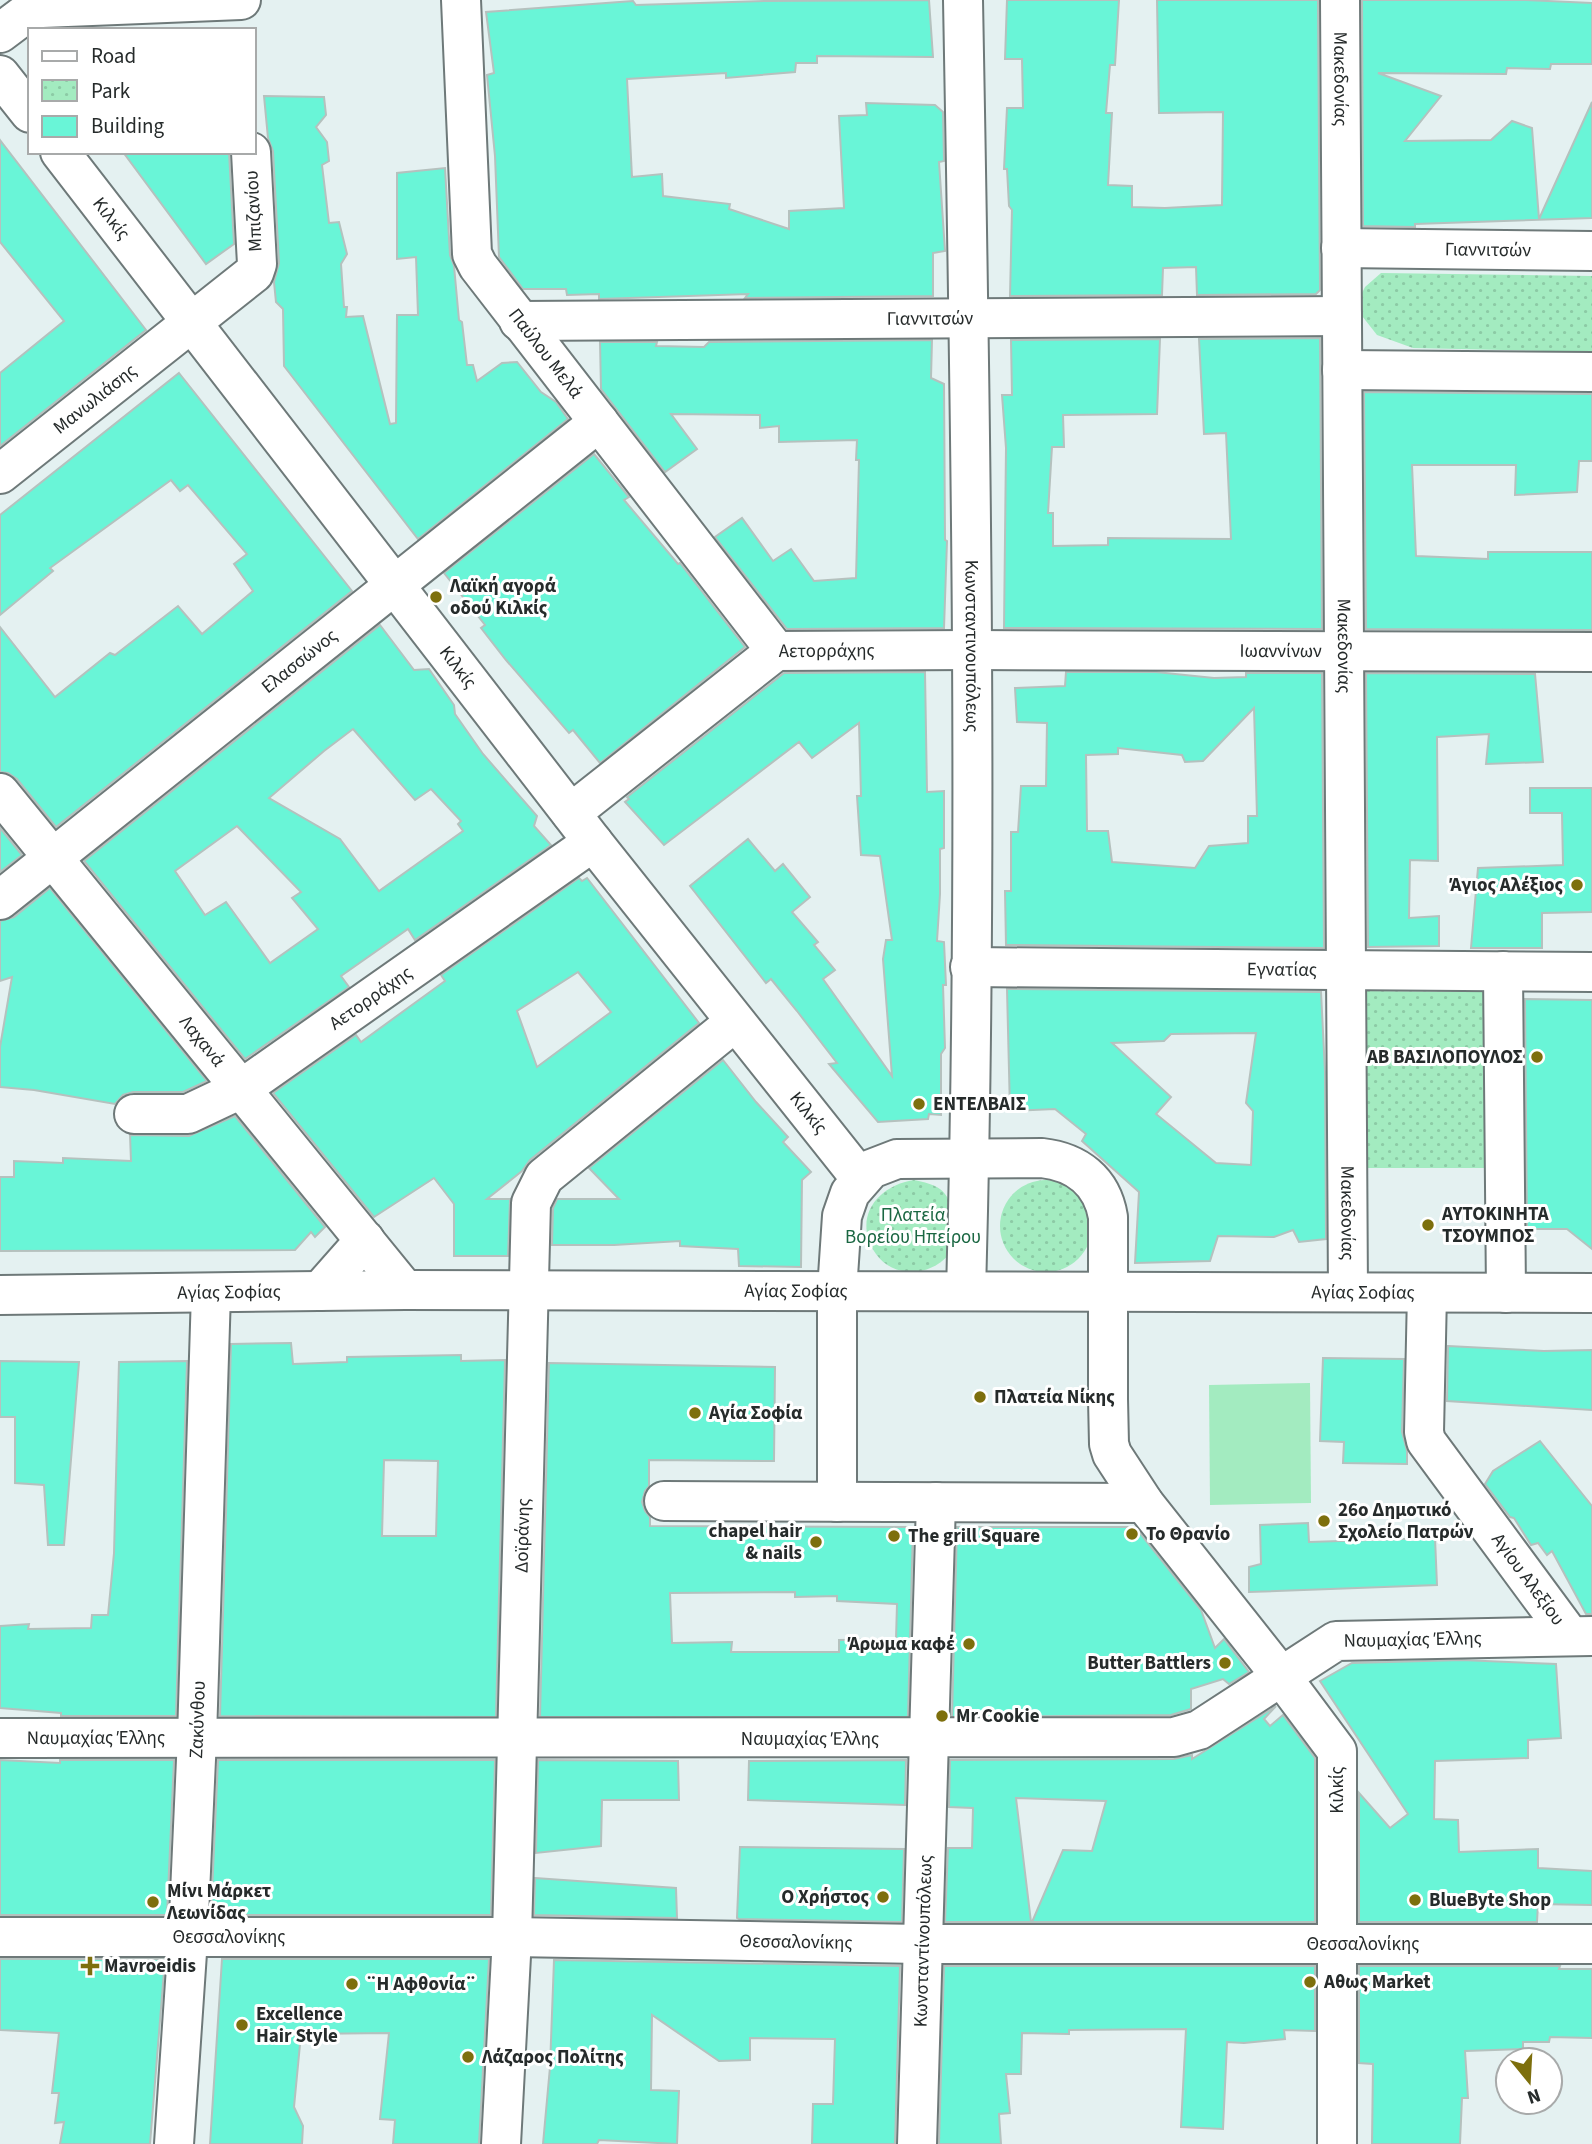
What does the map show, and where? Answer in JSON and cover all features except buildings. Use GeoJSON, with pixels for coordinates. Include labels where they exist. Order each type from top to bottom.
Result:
{"type":"FeatureCollection","features":[{"type":"Feature","properties":{"kind":"street"},"geometry":{"type":"LineString","coordinates":[[0,33],[24,15],[42,8],[242,0],[245,28]]}},
{"type":"Feature","properties":{"kind":"street","name":"Παύλου Μελά"},"geometry":{"type":"LineString","coordinates":[[461,0],[472,254],[519,321],[776,651]]}},
{"type":"Feature","properties":{"kind":"street","name":"Κωνσταντινουπόλεως"},"geometry":{"type":"LineString","coordinates":[[963,0],[971,650],[970,1158],[966,1291]]}},
{"type":"Feature","properties":{"kind":"street","name":"Μακεδονίας"},"geometry":{"type":"LineString","coordinates":[[1340,0],[1349,1292]]}},
{"type":"Feature","properties":{"kind":"street"},"geometry":{"type":"LineString","coordinates":[[0,75],[28,110]]}},
{"type":"Feature","properties":{"kind":"street","name":"Κιλκίς"},"geometry":{"type":"LineString","coordinates":[[62,154],[582,828],[861,1178],[876,1166],[897,1159],[1059,1160],[1080,1171],[1096,1188],[1107,1209],[1109,1228],[1109,1444],[1116,1463],[1144,1503],[1337,1751],[1337,2144]]}},
{"type":"Feature","properties":{"kind":"street","name":"Μπιζανίου"},"geometry":{"type":"LineString","coordinates":[[191,324],[250,277],[257,267],[251,154]]}},
{"type":"Feature","properties":{"kind":"street","name":"Γιαννιτσών"},"geometry":{"type":"LineString","coordinates":[[1341,248],[1592,251]]}},
{"type":"Feature","properties":{"kind":"street","name":"Γιαννιτσών"},"geometry":{"type":"LineString","coordinates":[[519,321],[1342,316]]}},
{"type":"Feature","properties":{"kind":"street","name":"Μανωλιάσης"},"geometry":{"type":"LineString","coordinates":[[0,474],[191,324]]}},
{"type":"Feature","properties":{"kind":"street"},"geometry":{"type":"LineString","coordinates":[[1342,370],[1592,372]]}},
{"type":"Feature","properties":{"kind":"street","name":"Ελασσώνος"},"geometry":{"type":"LineString","coordinates":[[0,900],[599,422]]}},
{"type":"Feature","properties":{"kind":"street","name":"Αετορράχης"},"geometry":{"type":"LineString","coordinates":[[134,1114],[188,1114],[241,1089],[582,828],[776,651],[971,650]]}},
{"type":"Feature","properties":{"kind":"street","name":"Ιωαννίνων"},"geometry":{"type":"LineString","coordinates":[[971,650],[1592,652]]}},
{"type":"Feature","properties":{"kind":"street","name":"Λαχανά"},"geometry":{"type":"LineString","coordinates":[[0,793],[405,1290]]}},
{"type":"Feature","properties":{"kind":"street","name":"Εγνατίας"},"geometry":{"type":"LineString","coordinates":[[970,967],[1592,972]]}},
{"type":"Feature","properties":{"kind":"street"},"geometry":{"type":"LineString","coordinates":[[1503,971],[1506,1293]]}},
{"type":"Feature","properties":{"kind":"street","name":"Δοϊράνης"},"geometry":{"type":"LineString","coordinates":[[501,2144],[512,1937],[530,1212],[534,1194],[544,1177],[735,1022]]}},
{"type":"Feature","properties":{"kind":"street"},"geometry":{"type":"LineString","coordinates":[[837,1502],[837,1291],[842,1216],[848,1197],[861,1178]]}},
{"type":"Feature","properties":{"kind":"street"},"geometry":{"type":"LineString","coordinates":[[320,1291],[365,1240]]}},
{"type":"Feature","properties":{"kind":"street","name":"Αγίας Σοφίας"},"geometry":{"type":"LineString","coordinates":[[0,1295],[405,1290],[1592,1293]]}},
{"type":"Feature","properties":{"kind":"street","name":"Ζακύνθου"},"geometry":{"type":"LineString","coordinates":[[174,2144],[188,1938],[197,1737],[211,1293]]}},
{"type":"Feature","properties":{"kind":"street","name":"Αγίου Αλεξίου"},"geometry":{"type":"LineString","coordinates":[[1427,1293],[1426,1441],[1581,1636]]}},
{"type":"Feature","properties":{"kind":"street"},"geometry":{"type":"LineString","coordinates":[[664,1501],[1144,1503]]}},
{"type":"Feature","properties":{"kind":"street"},"geometry":{"type":"LineString","coordinates":[[929,1740],[936,1502]]}},
{"type":"Feature","properties":{"kind":"street","name":"Ναυμαχίας Έλλης"},"geometry":{"type":"LineString","coordinates":[[0,1738],[518,1737],[929,1740],[1174,1737],[1199,1730],[1326,1646],[1341,1640],[1581,1636]]}},
{"type":"Feature","properties":{"kind":"street","name":"Κωνσταντίνουπόλεως"},"geometry":{"type":"LineString","coordinates":[[917,2144],[929,1740]]}},
{"type":"Feature","properties":{"kind":"street","name":"Θεσσαλονίκης"},"geometry":{"type":"LineString","coordinates":[[0,1937],[512,1937],[921,1944],[1592,1944]]}},
{"type":"Feature","properties":{"kind":"green space"},"geometry":{"type":"Polygon","coordinates":[[[1381,273],[1592,276],[1592,352],[1413,348],[1377,335],[1355,307],[1365,287],[1381,273]]]}},
{"type":"Feature","properties":{"kind":"green space"},"geometry":{"type":"Polygon","coordinates":[[[1366,991],[1491,992],[1490,1168],[1366,1168],[1366,991]]]}},
{"type":"Feature","properties":{"kind":"green space","name":"Πλατεία Βορείου Ηπείρου"},"geometry":{"type":"Polygon","coordinates":[[[914,1180],[934,1186],[945,1194],[951,1207],[954,1227],[953,1248],[946,1257],[937,1265],[916,1272],[894,1268],[884,1263],[869,1241],[866,1229],[867,1217],[879,1197],[900,1183],[914,1180]]]}},
{"type":"Feature","properties":{"kind":"green space","name":"Πλατεία Βορείου Ηπείρου"},"geometry":{"type":"Polygon","coordinates":[[[1046,1180],[1063,1184],[1078,1194],[1088,1209],[1092,1226],[1088,1243],[1078,1258],[1063,1268],[1046,1272],[1029,1268],[1014,1258],[1004,1243],[1000,1226],[1004,1209],[1014,1194],[1029,1184],[1046,1180]]]}},
{"type":"Feature","properties":{"kind":"green space"},"geometry":{"type":"Polygon","coordinates":[[[1310,1383],[1311,1503],[1210,1505],[1209,1385],[1310,1383]]]}},
{"type":"Feature","properties":{"kind":"place","name":"Λαϊκή αγορά οδού Κιλκίς"},"geometry":{"type":"Point","coordinates":[436,597]}},
{"type":"Feature","properties":{"kind":"place","name":"Άγιος Αλέξιος"},"geometry":{"type":"Point","coordinates":[1577,885]}},
{"type":"Feature","properties":{"kind":"place","name":"ΑΒ ΒΑΣΙΛΟΠΟΥΛΟΣ"},"geometry":{"type":"Point","coordinates":[1537,1057]}},
{"type":"Feature","properties":{"kind":"place","name":"ΕΝΤΕΛΒΑΙΣ"},"geometry":{"type":"Point","coordinates":[919,1104]}},
{"type":"Feature","properties":{"kind":"place","name":"ΑΥΤΟΚΙΝΗΤΑ ΤΣΟΥΜΠΟΣ"},"geometry":{"type":"Point","coordinates":[1428,1225]}},
{"type":"Feature","properties":{"kind":"place","name":"Πλατεία Νίκης"},"geometry":{"type":"Point","coordinates":[980,1397]}},
{"type":"Feature","properties":{"kind":"place","name":"Αγία Σοφία"},"geometry":{"type":"Point","coordinates":[695,1413]}},
{"type":"Feature","properties":{"kind":"place","name":"26ο Δημοτικό Σχολείο Πατρών"},"geometry":{"type":"Point","coordinates":[1324,1521]}},
{"type":"Feature","properties":{"kind":"place","name":"Το Θρανίο"},"geometry":{"type":"Point","coordinates":[1132,1534]}},
{"type":"Feature","properties":{"kind":"place","name":"The grill Square"},"geometry":{"type":"Point","coordinates":[894,1536]}},
{"type":"Feature","properties":{"kind":"place","name":"chapel hair & nails"},"geometry":{"type":"Point","coordinates":[816,1542]}},
{"type":"Feature","properties":{"kind":"place","name":"Άρωμα καφέ"},"geometry":{"type":"Point","coordinates":[969,1644]}},
{"type":"Feature","properties":{"kind":"place","name":"Butter Battlers"},"geometry":{"type":"Point","coordinates":[1225,1663]}},
{"type":"Feature","properties":{"kind":"place","name":"Mr Cookie"},"geometry":{"type":"Point","coordinates":[942,1716]}},
{"type":"Feature","properties":{"kind":"place","name":"Ο Χρήστος"},"geometry":{"type":"Point","coordinates":[883,1897]}},
{"type":"Feature","properties":{"kind":"place","name":"BlueByte Shop"},"geometry":{"type":"Point","coordinates":[1415,1900]}},
{"type":"Feature","properties":{"kind":"place","name":"Μίνι Μάρκετ Λεωνίδας"},"geometry":{"type":"Point","coordinates":[153,1902]}},
{"type":"Feature","properties":{"kind":"place","name":"Mavroeidis"},"geometry":{"type":"Point","coordinates":[90,1966]}},
{"type":"Feature","properties":{"kind":"place","name":"Αθως Market"},"geometry":{"type":"Point","coordinates":[1310,1982]}},
{"type":"Feature","properties":{"kind":"place","name":"¨Η Αφθονία¨"},"geometry":{"type":"Point","coordinates":[352,1984]}},
{"type":"Feature","properties":{"kind":"place","name":"Excellence Hair Style"},"geometry":{"type":"Point","coordinates":[242,2025]}},
{"type":"Feature","properties":{"kind":"place","name":"Λάζαρος Πολίτης"},"geometry":{"type":"Point","coordinates":[468,2057]}}]}
